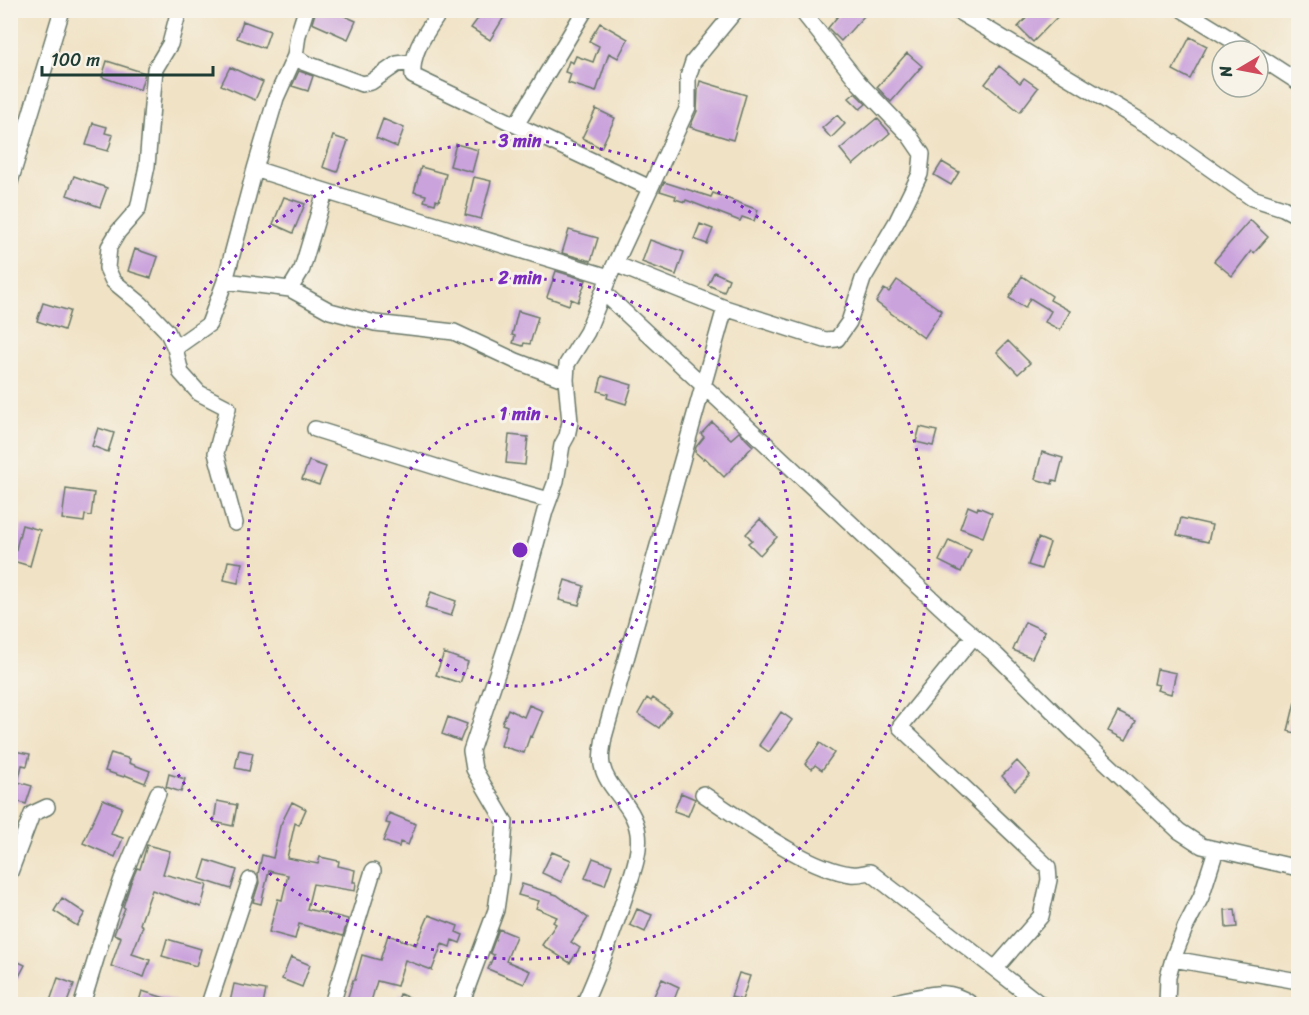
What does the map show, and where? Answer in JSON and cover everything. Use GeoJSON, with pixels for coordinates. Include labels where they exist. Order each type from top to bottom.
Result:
{"type":"FeatureCollection","features":[{"type":"Feature","properties":{"kind":"street"},"geometry":{"type":"LineString","coordinates":[[10,182],[62,10]]}},
{"type":"Feature","properties":{"kind":"street"},"geometry":{"type":"LineString","coordinates":[[179,10],[170,44],[155,69],[147,166],[138,209],[118,232],[109,247],[107,268],[113,281],[141,304],[167,331],[175,348],[181,373],[199,393],[228,408],[216,453],[235,523]]}},
{"type":"Feature","properties":{"kind":"street"},"geometry":{"type":"LineString","coordinates":[[175,348],[209,324],[225,281],[276,98],[295,56],[298,35],[306,10]]}},
{"type":"Feature","properties":{"kind":"street"},"geometry":{"type":"LineString","coordinates":[[441,10],[417,47],[413,62],[413,76],[650,188]]}},
{"type":"Feature","properties":{"kind":"street"},"geometry":{"type":"LineString","coordinates":[[516,125],[585,10]]}},
{"type":"Feature","properties":{"kind":"street"},"geometry":{"type":"LineString","coordinates":[[461,1005],[496,910],[506,822],[477,777],[471,760],[471,751],[516,617],[556,481],[562,445],[570,422],[566,381],[567,364],[587,332],[612,271],[688,107],[688,76],[693,62],[736,10]]}},
{"type":"Feature","properties":{"kind":"street"},"geometry":{"type":"LineString","coordinates":[[255,169],[325,192],[612,271],[825,340],[837,339],[849,322],[863,279],[897,221],[920,174],[922,154],[909,135],[860,83],[801,10]]}},
{"type":"Feature","properties":{"kind":"street"},"geometry":{"type":"LineString","coordinates":[[956,10],[1154,129],[1252,198],[1299,216]]}},
{"type":"Feature","properties":{"kind":"street"},"geometry":{"type":"LineString","coordinates":[[1183,10],[1230,39]]}},
{"type":"Feature","properties":{"kind":"street"},"geometry":{"type":"LineString","coordinates":[[295,56],[305,63],[362,84],[371,82],[397,64],[413,62]]}},
{"type":"Feature","properties":{"kind":"street"},"geometry":{"type":"LineString","coordinates":[[1270,64],[1299,82]]}},
{"type":"Feature","properties":{"kind":"street"},"geometry":{"type":"LineString","coordinates":[[290,289],[302,269],[325,192]]}},
{"type":"Feature","properties":{"kind":"street"},"geometry":{"type":"LineString","coordinates":[[225,281],[290,289],[330,311],[375,323],[454,332],[543,373],[566,381]]}},
{"type":"Feature","properties":{"kind":"street"},"geometry":{"type":"LineString","coordinates":[[603,292],[870,542],[998,656],[1074,732],[1179,831],[1202,846],[1299,868]]}},
{"type":"Feature","properties":{"kind":"street"},"geometry":{"type":"LineString","coordinates":[[584,1005],[604,959],[637,856],[638,834],[631,811],[606,777],[601,763],[604,737],[725,308]]}},
{"type":"Feature","properties":{"kind":"street"},"geometry":{"type":"LineString","coordinates":[[315,429],[549,500]]}},
{"type":"Feature","properties":{"kind":"street"},"geometry":{"type":"LineString","coordinates":[[974,636],[900,728],[1048,867],[1049,880],[1041,916],[995,969]]}},
{"type":"Feature","properties":{"kind":"street"},"geometry":{"type":"LineString","coordinates":[[82,1005],[122,879],[158,793]]}},
{"type":"Feature","properties":{"kind":"street"},"geometry":{"type":"LineString","coordinates":[[703,794],[789,850],[825,866],[852,874],[870,872],[1040,1005]]}},
{"type":"Feature","properties":{"kind":"street"},"geometry":{"type":"LineString","coordinates":[[10,872],[32,814],[47,807]]}},
{"type":"Feature","properties":{"kind":"street"},"geometry":{"type":"LineString","coordinates":[[1167,1005],[1168,977],[1173,959],[1185,928],[1201,897],[1216,850]]}},
{"type":"Feature","properties":{"kind":"street"},"geometry":{"type":"LineString","coordinates":[[332,1005],[373,871]]}},
{"type":"Feature","properties":{"kind":"street"},"geometry":{"type":"LineString","coordinates":[[209,1005],[250,880]]}},
{"type":"Feature","properties":{"kind":"street"},"geometry":{"type":"LineString","coordinates":[[1173,959],[1299,981]]}},
{"type":"Feature","properties":{"kind":"street"},"geometry":{"type":"LineString","coordinates":[[894,1005],[899,1001],[947,993],[964,999],[971,1005]]}},
{"type":"Feature","properties":{"kind":"building"},"geometry":{"type":"Polygon","coordinates":[[[316,10],[331,10],[356,21],[348,39],[312,23],[316,10]]]}},
{"type":"Feature","properties":{"kind":"building"},"geometry":{"type":"Polygon","coordinates":[[[489,10],[501,10],[506,14],[490,40],[471,28],[482,13],[486,15],[489,10]]]}},
{"type":"Feature","properties":{"kind":"building"},"geometry":{"type":"Polygon","coordinates":[[[843,10],[857,10],[864,16],[841,41],[828,28],[843,10]]]}},
{"type":"Feature","properties":{"kind":"building"},"geometry":{"type":"Polygon","coordinates":[[[1034,10],[1064,10],[1033,42],[1018,27],[1034,10]]]}},
{"type":"Feature","properties":{"kind":"building"},"geometry":{"type":"Polygon","coordinates":[[[243,21],[270,31],[264,48],[237,38],[243,21]]]}},
{"type":"Feature","properties":{"kind":"building"},"geometry":{"type":"Polygon","coordinates":[[[600,23],[628,39],[618,58],[609,53],[596,92],[568,83],[571,74],[565,72],[569,61],[573,63],[576,56],[593,62],[599,46],[589,41],[600,23]]]}},
{"type":"Feature","properties":{"kind":"building"},"geometry":{"type":"Polygon","coordinates":[[[1190,37],[1207,46],[1190,79],[1173,70],[1190,37]]]}},
{"type":"Feature","properties":{"kind":"building"},"geometry":{"type":"Polygon","coordinates":[[[907,53],[922,66],[891,102],[877,87],[907,53]]]}},
{"type":"Feature","properties":{"kind":"building"},"geometry":{"type":"Polygon","coordinates":[[[107,61],[145,73],[140,90],[102,77],[107,61]]]}},
{"type":"Feature","properties":{"kind":"building"},"geometry":{"type":"Polygon","coordinates":[[[999,66],[1020,83],[1024,78],[1038,88],[1020,112],[985,84],[999,66]]]}},
{"type":"Feature","properties":{"kind":"building"},"geometry":{"type":"Polygon","coordinates":[[[230,67],[263,82],[255,100],[221,85],[230,67]]]}},
{"type":"Feature","properties":{"kind":"building"},"geometry":{"type":"Polygon","coordinates":[[[299,71],[313,76],[308,91],[292,86],[299,71]]]}},
{"type":"Feature","properties":{"kind":"building"},"geometry":{"type":"Polygon","coordinates":[[[700,81],[746,95],[733,140],[690,127],[697,111],[700,81]]]}},
{"type":"Feature","properties":{"kind":"building"},"geometry":{"type":"Polygon","coordinates":[[[855,93],[866,104],[860,109],[849,98],[855,93]]]}},
{"type":"Feature","properties":{"kind":"building"},"geometry":{"type":"Polygon","coordinates":[[[596,109],[615,118],[601,148],[582,138],[596,109]]]}},
{"type":"Feature","properties":{"kind":"building"},"geometry":{"type":"Polygon","coordinates":[[[837,115],[845,124],[831,138],[822,128],[837,115]]]}},
{"type":"Feature","properties":{"kind":"building"},"geometry":{"type":"Polygon","coordinates":[[[877,118],[890,133],[853,165],[840,149],[877,118]]]}},
{"type":"Feature","properties":{"kind":"building"},"geometry":{"type":"Polygon","coordinates":[[[383,119],[404,128],[397,147],[376,138],[383,119]]]}},
{"type":"Feature","properties":{"kind":"building"},"geometry":{"type":"Polygon","coordinates":[[[93,123],[107,127],[105,133],[113,135],[108,151],[86,145],[93,123]]]}},
{"type":"Feature","properties":{"kind":"building"},"geometry":{"type":"Polygon","coordinates":[[[333,136],[348,141],[337,172],[323,167],[333,136]]]}},
{"type":"Feature","properties":{"kind":"building"},"geometry":{"type":"Polygon","coordinates":[[[456,144],[478,150],[472,172],[450,166],[456,144]]]}},
{"type":"Feature","properties":{"kind":"building"},"geometry":{"type":"Polygon","coordinates":[[[942,162],[959,172],[951,185],[934,175],[942,162]]]}},
{"type":"Feature","properties":{"kind":"building"},"geometry":{"type":"Polygon","coordinates":[[[421,167],[446,174],[439,201],[436,200],[435,204],[424,201],[426,195],[414,192],[421,167]]]}},
{"type":"Feature","properties":{"kind":"building"},"geometry":{"type":"Polygon","coordinates":[[[74,176],[107,188],[100,207],[67,195],[74,176]]]}},
{"type":"Feature","properties":{"kind":"building"},"geometry":{"type":"Polygon","coordinates":[[[474,177],[491,181],[481,219],[465,215],[474,177]]]}},
{"type":"Feature","properties":{"kind":"building"},"geometry":{"type":"Polygon","coordinates":[[[664,182],[711,197],[713,193],[758,210],[754,221],[742,217],[740,221],[686,200],[685,202],[675,199],[676,196],[660,191],[664,182]]]}},
{"type":"Feature","properties":{"kind":"building"},"geometry":{"type":"Polygon","coordinates":[[[284,197],[305,204],[293,233],[273,224],[284,197]]]}},
{"type":"Feature","properties":{"kind":"building"},"geometry":{"type":"Polygon","coordinates":[[[1250,220],[1268,237],[1254,253],[1251,251],[1232,276],[1214,261],[1250,220]]]}},
{"type":"Feature","properties":{"kind":"building"},"geometry":{"type":"Polygon","coordinates":[[[700,224],[713,229],[707,244],[694,239],[700,224]]]}},
{"type":"Feature","properties":{"kind":"building"},"geometry":{"type":"Polygon","coordinates":[[[569,230],[598,238],[591,261],[562,253],[569,230]]]}},
{"type":"Feature","properties":{"kind":"building"},"geometry":{"type":"Polygon","coordinates":[[[650,240],[684,252],[676,275],[642,262],[650,240]]]}},
{"type":"Feature","properties":{"kind":"building"},"geometry":{"type":"Polygon","coordinates":[[[135,249],[158,257],[151,278],[128,271],[135,249]]]}},
{"type":"Feature","properties":{"kind":"building"},"geometry":{"type":"Polygon","coordinates":[[[556,271],[586,280],[578,302],[571,299],[569,305],[547,297],[556,271]]]}},
{"type":"Feature","properties":{"kind":"building"},"geometry":{"type":"Polygon","coordinates":[[[714,272],[729,279],[724,292],[708,285],[714,272]]]}},
{"type":"Feature","properties":{"kind":"building"},"geometry":{"type":"Polygon","coordinates":[[[1022,276],[1052,296],[1050,300],[1070,311],[1060,330],[1045,322],[1051,311],[1030,298],[1025,308],[1009,298],[1022,276]]]}},
{"type":"Feature","properties":{"kind":"building"},"geometry":{"type":"Polygon","coordinates":[[[897,280],[942,311],[924,338],[876,302],[884,289],[889,292],[897,280]]]}},
{"type":"Feature","properties":{"kind":"building"},"geometry":{"type":"Polygon","coordinates":[[[43,303],[70,311],[64,330],[37,321],[43,303]]]}},
{"type":"Feature","properties":{"kind":"building"},"geometry":{"type":"Polygon","coordinates":[[[518,311],[538,317],[530,344],[524,343],[523,346],[513,343],[515,336],[512,335],[518,311]]]}},
{"type":"Feature","properties":{"kind":"building"},"geometry":{"type":"Polygon","coordinates":[[[1008,341],[1030,363],[1018,374],[997,352],[1008,341]]]}},
{"type":"Feature","properties":{"kind":"building"},"geometry":{"type":"Polygon","coordinates":[[[602,376],[632,385],[626,404],[607,398],[608,394],[598,391],[602,376]]]}},
{"type":"Feature","properties":{"kind":"building"},"geometry":{"type":"Polygon","coordinates":[[[712,422],[731,439],[739,432],[753,446],[724,477],[705,458],[703,459],[695,452],[704,437],[701,434],[712,422]]]}},
{"type":"Feature","properties":{"kind":"building"},"geometry":{"type":"Polygon","coordinates":[[[920,427],[937,431],[933,446],[916,442],[920,427]]]}},
{"type":"Feature","properties":{"kind":"building"},"geometry":{"type":"Polygon","coordinates":[[[98,428],[114,433],[108,452],[92,446],[98,428]]]}},
{"type":"Feature","properties":{"kind":"building"},"geometry":{"type":"Polygon","coordinates":[[[509,435],[528,437],[525,465],[506,463],[509,435]]]}},
{"type":"Feature","properties":{"kind":"building"},"geometry":{"type":"Polygon","coordinates":[[[1042,452],[1063,458],[1057,481],[1053,480],[1052,484],[1035,479],[1042,452]]]}},
{"type":"Feature","properties":{"kind":"building"},"geometry":{"type":"Polygon","coordinates":[[[309,461],[326,467],[319,485],[302,479],[309,461]]]}},
{"type":"Feature","properties":{"kind":"building"},"geometry":{"type":"Polygon","coordinates":[[[66,489],[94,493],[91,516],[85,515],[84,522],[62,519],[66,489]]]}},
{"type":"Feature","properties":{"kind":"building"},"geometry":{"type":"Polygon","coordinates":[[[968,506],[977,510],[978,507],[992,513],[983,537],[960,528],[968,506]]]}},
{"type":"Feature","properties":{"kind":"building"},"geometry":{"type":"Polygon","coordinates":[[[1181,518],[1212,525],[1208,542],[1177,535],[1181,518]]]}},
{"type":"Feature","properties":{"kind":"building"},"geometry":{"type":"Polygon","coordinates":[[[760,519],[777,537],[760,555],[748,543],[752,540],[746,534],[760,519]]]}},
{"type":"Feature","properties":{"kind":"building"},"geometry":{"type":"Polygon","coordinates":[[[22,525],[40,530],[30,566],[13,561],[22,525]]]}},
{"type":"Feature","properties":{"kind":"building"},"geometry":{"type":"Polygon","coordinates":[[[1038,538],[1050,543],[1041,569],[1028,565],[1038,538]]]}},
{"type":"Feature","properties":{"kind":"building"},"geometry":{"type":"Polygon","coordinates":[[[949,540],[971,550],[961,572],[939,561],[949,540]]]}},
{"type":"Feature","properties":{"kind":"building"},"geometry":{"type":"Polygon","coordinates":[[[228,561],[242,563],[238,583],[224,580],[228,561]]]}},
{"type":"Feature","properties":{"kind":"building"},"geometry":{"type":"Polygon","coordinates":[[[565,580],[584,586],[579,605],[559,600],[565,580]]]}},
{"type":"Feature","properties":{"kind":"building"},"geometry":{"type":"Polygon","coordinates":[[[431,592],[456,601],[451,616],[425,608],[431,592]]]}},
{"type":"Feature","properties":{"kind":"building"},"geometry":{"type":"Polygon","coordinates":[[[1025,622],[1045,631],[1032,658],[1013,650],[1025,622]]]}},
{"type":"Feature","properties":{"kind":"building"},"geometry":{"type":"Polygon","coordinates":[[[444,653],[468,662],[460,683],[436,675],[444,653]]]}},
{"type":"Feature","properties":{"kind":"building"},"geometry":{"type":"Polygon","coordinates":[[[1157,669],[1176,673],[1171,694],[1157,690],[1159,685],[1154,684],[1157,669]]]}},
{"type":"Feature","properties":{"kind":"building"},"geometry":{"type":"Polygon","coordinates":[[[647,698],[651,701],[653,698],[671,711],[659,728],[638,714],[647,698]]]}},
{"type":"Feature","properties":{"kind":"building"},"geometry":{"type":"Polygon","coordinates":[[[1295,702],[1299,703],[1299,734],[1288,731],[1295,702]]]}},
{"type":"Feature","properties":{"kind":"building"},"geometry":{"type":"Polygon","coordinates":[[[529,705],[543,711],[524,753],[501,746],[507,726],[502,724],[508,709],[524,717],[529,705]]]}},
{"type":"Feature","properties":{"kind":"building"},"geometry":{"type":"Polygon","coordinates":[[[781,712],[792,720],[769,752],[759,745],[781,712]]]}},
{"type":"Feature","properties":{"kind":"building"},"geometry":{"type":"Polygon","coordinates":[[[1118,712],[1136,721],[1126,740],[1108,731],[1118,712]]]}},
{"type":"Feature","properties":{"kind":"building"},"geometry":{"type":"Polygon","coordinates":[[[448,717],[467,724],[460,741],[442,734],[448,717]]]}},
{"type":"Feature","properties":{"kind":"building"},"geometry":{"type":"Polygon","coordinates":[[[820,743],[834,753],[822,770],[815,765],[812,769],[805,764],[820,743]]]}},
{"type":"Feature","properties":{"kind":"building"},"geometry":{"type":"Polygon","coordinates":[[[239,750],[253,753],[249,771],[235,768],[239,750]]]}},
{"type":"Feature","properties":{"kind":"building"},"geometry":{"type":"Polygon","coordinates":[[[14,751],[30,754],[27,766],[22,765],[18,782],[32,786],[26,804],[10,799],[10,765],[14,751]]]}},
{"type":"Feature","properties":{"kind":"building"},"geometry":{"type":"Polygon","coordinates":[[[111,753],[130,759],[129,763],[150,771],[145,783],[125,775],[124,777],[105,771],[111,753]]]}},
{"type":"Feature","properties":{"kind":"building"},"geometry":{"type":"Polygon","coordinates":[[[1017,761],[1030,775],[1015,790],[1002,776],[1017,761]]]}},
{"type":"Feature","properties":{"kind":"building"},"geometry":{"type":"Polygon","coordinates":[[[169,774],[185,779],[181,792],[166,787],[169,774]]]}},
{"type":"Feature","properties":{"kind":"building"},"geometry":{"type":"Polygon","coordinates":[[[681,793],[695,799],[688,816],[674,811],[681,793]]]}},
{"type":"Feature","properties":{"kind":"building"},"geometry":{"type":"Polygon","coordinates":[[[103,799],[122,807],[111,834],[123,838],[115,857],[83,843],[103,799]]]}},
{"type":"Feature","properties":{"kind":"building"},"geometry":{"type":"Polygon","coordinates":[[[217,801],[237,805],[233,826],[214,822],[217,801]]]}},
{"type":"Feature","properties":{"kind":"building"},"geometry":{"type":"Polygon","coordinates":[[[292,802],[306,809],[299,825],[295,823],[287,858],[318,864],[320,857],[339,861],[338,866],[355,870],[353,882],[356,882],[355,891],[313,884],[307,909],[348,919],[343,936],[299,924],[295,939],[269,932],[278,899],[282,900],[288,875],[269,871],[261,904],[253,902],[259,883],[258,874],[262,855],[273,858],[280,826],[292,802]]]}},
{"type":"Feature","properties":{"kind":"building"},"geometry":{"type":"Polygon","coordinates":[[[389,813],[416,824],[408,845],[400,842],[399,847],[383,841],[390,824],[386,823],[389,813]]]}},
{"type":"Feature","properties":{"kind":"building"},"geometry":{"type":"Polygon","coordinates":[[[147,845],[170,851],[163,874],[207,885],[201,907],[152,890],[140,924],[143,926],[132,954],[150,960],[144,977],[111,966],[121,937],[114,934],[125,908],[123,907],[131,882],[137,868],[140,869],[147,845]]]}},
{"type":"Feature","properties":{"kind":"building"},"geometry":{"type":"Polygon","coordinates":[[[552,852],[571,860],[561,882],[542,873],[552,852]]]}},
{"type":"Feature","properties":{"kind":"building"},"geometry":{"type":"Polygon","coordinates":[[[593,858],[612,865],[605,885],[585,878],[593,858]]]}},
{"type":"Feature","properties":{"kind":"building"},"geometry":{"type":"Polygon","coordinates":[[[206,860],[237,870],[231,889],[200,879],[206,860]]]}},
{"type":"Feature","properties":{"kind":"building"},"geometry":{"type":"Polygon","coordinates":[[[522,884],[557,895],[588,918],[571,942],[580,948],[570,963],[542,945],[556,924],[553,922],[557,917],[536,908],[539,901],[518,895],[522,884]]]}},
{"type":"Feature","properties":{"kind":"building"},"geometry":{"type":"Polygon","coordinates":[[[62,898],[85,913],[77,926],[54,911],[62,898]]]}},
{"type":"Feature","properties":{"kind":"building"},"geometry":{"type":"Polygon","coordinates":[[[637,909],[652,915],[645,932],[630,925],[637,909]]]}},
{"type":"Feature","properties":{"kind":"building"},"geometry":{"type":"Polygon","coordinates":[[[1235,909],[1237,927],[1226,928],[1225,910],[1235,909]]]}},
{"type":"Feature","properties":{"kind":"building"},"geometry":{"type":"Polygon","coordinates":[[[429,915],[458,926],[456,932],[463,935],[460,943],[452,940],[450,947],[442,944],[432,970],[405,960],[397,986],[377,981],[370,1005],[347,1000],[362,955],[380,960],[388,935],[416,945],[429,915]]]}},
{"type":"Feature","properties":{"kind":"building"},"geometry":{"type":"Polygon","coordinates":[[[499,929],[516,936],[506,961],[530,971],[524,984],[488,969],[494,955],[490,953],[499,929]]]}},
{"type":"Feature","properties":{"kind":"building"},"geometry":{"type":"Polygon","coordinates":[[[167,939],[201,949],[196,966],[162,956],[167,939]]]}},
{"type":"Feature","properties":{"kind":"building"},"geometry":{"type":"Polygon","coordinates":[[[291,957],[310,965],[302,987],[282,979],[291,957]]]}},
{"type":"Feature","properties":{"kind":"building"},"geometry":{"type":"Polygon","coordinates":[[[10,958],[25,965],[17,980],[10,976],[10,958]]]}},
{"type":"Feature","properties":{"kind":"building"},"geometry":{"type":"Polygon","coordinates":[[[739,973],[750,976],[742,1000],[731,997],[739,973]]]}},
{"type":"Feature","properties":{"kind":"building"},"geometry":{"type":"Polygon","coordinates":[[[58,978],[74,984],[66,1005],[50,1001],[58,978]]]}},
{"type":"Feature","properties":{"kind":"building"},"geometry":{"type":"Polygon","coordinates":[[[662,979],[679,987],[672,1005],[662,1005],[652,1000],[662,979]]]}},
{"type":"Feature","properties":{"kind":"building"},"geometry":{"type":"Polygon","coordinates":[[[234,984],[266,990],[263,1005],[230,1002],[234,984]]]}},
{"type":"Feature","properties":{"kind":"building"},"geometry":{"type":"Polygon","coordinates":[[[142,991],[178,1002],[177,1005],[138,1005],[142,991]]]}},
{"type":"Feature","properties":{"kind":"building"},"geometry":{"type":"Polygon","coordinates":[[[400,994],[425,1005],[396,1005],[400,994]]]}}]}
